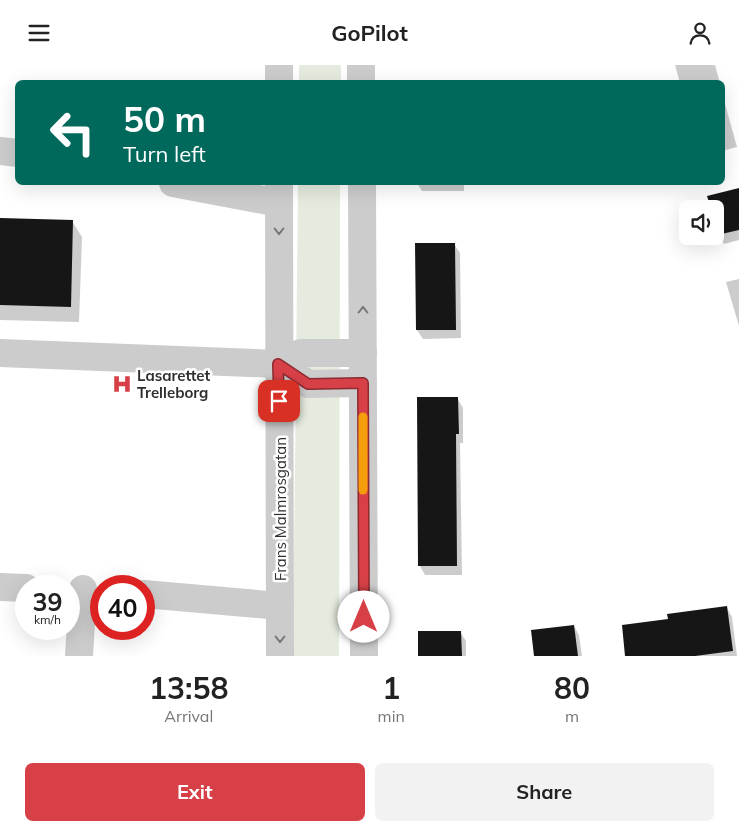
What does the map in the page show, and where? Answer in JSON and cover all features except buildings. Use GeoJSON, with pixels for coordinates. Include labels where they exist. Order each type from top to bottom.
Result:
{"type":"FeatureCollection","features":[{"type":"Feature","properties":{"kind":"street"},"geometry":{"type":"LineString","coordinates":[[279,80],[280,65]]}},
{"type":"Feature","properties":{"kind":"street"},"geometry":{"type":"LineString","coordinates":[[361,65],[361,80]]}},
{"type":"Feature","properties":{"kind":"street"},"geometry":{"type":"LineString","coordinates":[[0,151],[15,153]]}},
{"type":"Feature","properties":{"kind":"street"},"geometry":{"type":"LineString","coordinates":[[194,185],[279,193]]}},
{"type":"Feature","properties":{"kind":"street"},"geometry":{"type":"LineString","coordinates":[[362,185],[364,656]]}},
{"type":"Feature","properties":{"kind":"street","name":"Frans Malmrosgatan"},"geometry":{"type":"LineString","coordinates":[[279,193],[280,656]]}},
{"type":"Feature","properties":{"kind":"street"},"geometry":{"type":"LineString","coordinates":[[0,353],[278,364],[301,353],[363,353]]}},
{"type":"Feature","properties":{"kind":"street"},"geometry":{"type":"LineString","coordinates":[[278,364],[308,384],[363,383]]}},
{"type":"Feature","properties":{"kind":"street"},"geometry":{"type":"LineString","coordinates":[[0,587],[15,588]]}},
{"type":"Feature","properties":{"kind":"street"},"geometry":{"type":"LineString","coordinates":[[79,656],[84,589]]}},
{"type":"Feature","properties":{"kind":"street"},"geometry":{"type":"LineString","coordinates":[[155,595],[280,606]]}},
{"type":"Feature","properties":{"kind":"shaded area"},"geometry":{"type":"Polygon","coordinates":[[[299,65],[341,65],[341,80],[299,80],[299,65]]]}},
{"type":"Feature","properties":{"kind":"shaded area"},"geometry":{"type":"Polygon","coordinates":[[[298,185],[340,185],[339,656],[293,656],[298,185]]]}},
{"type":"Feature","properties":{"kind":"slow traffic"},"geometry":{"type":"LineString","coordinates":[[363,417],[363,490]]}},
{"type":"Feature","properties":{"kind":"place","name":"Lasarettet Trelleborg"},"geometry":{"type":"Point","coordinates":[122,384]}},
{"type":"Feature","properties":{"kind":"route"},"geometry":{"type":"LineString","coordinates":[[279,401],[278,364],[308,384],[363,383],[364,617]]}}]}
